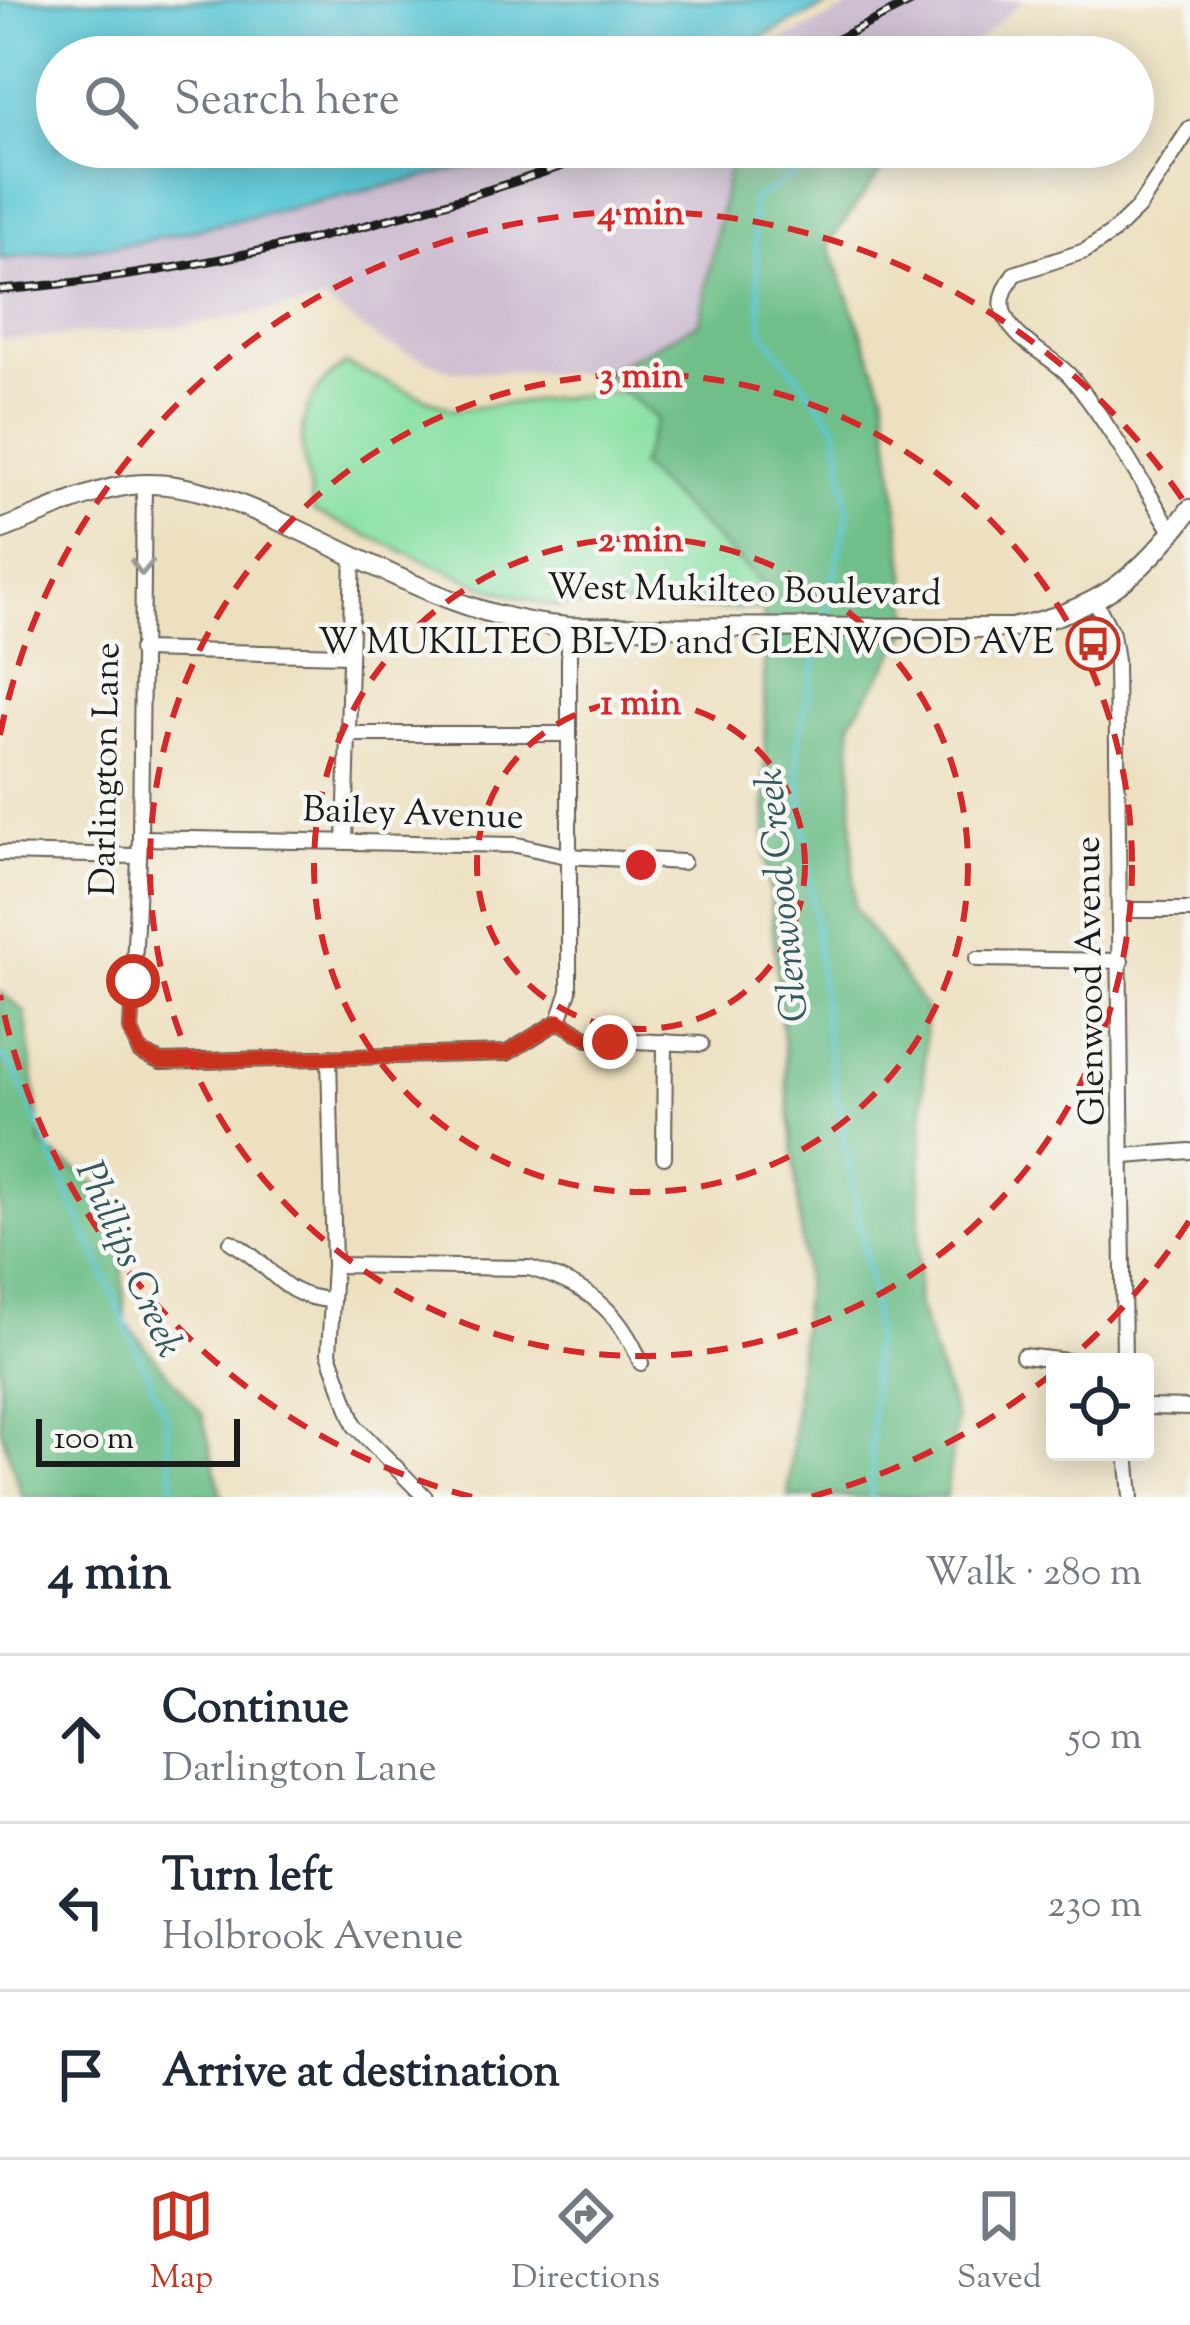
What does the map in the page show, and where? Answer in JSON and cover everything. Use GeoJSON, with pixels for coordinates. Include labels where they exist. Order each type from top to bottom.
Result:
{"type":"FeatureCollection","features":[{"type":"Feature","properties":{"kind":"main road","name":"West Mukilteo Boulevard"},"geometry":{"type":"LineString","coordinates":[[0,530],[115,488],[144,484],[204,492],[494,616],[569,627],[1011,628],[1060,618],[1096,603],[1141,569],[1190,509]]}},
{"type":"Feature","properties":{"kind":"street"},"geometry":{"type":"LineString","coordinates":[[1173,533],[1071,378],[1043,350],[1017,335],[1002,312],[1004,290],[1014,274],[1085,251],[1138,208],[1190,128]]}},
{"type":"Feature","properties":{"kind":"street","name":"Darlington Lane"},"geometry":{"type":"LineString","coordinates":[[144,484],[140,838],[135,856],[131,1031],[140,1052],[161,1062],[329,1057]]}},
{"type":"Feature","properties":{"kind":"street"},"geometry":{"type":"LineString","coordinates":[[345,840],[353,555]]}},
{"type":"Feature","properties":{"kind":"street","name":"Glenwood Avenue"},"geometry":{"type":"LineString","coordinates":[[1096,603],[1112,634],[1116,661],[1124,1353]]}},
{"type":"Feature","properties":{"kind":"street"},"geometry":{"type":"LineString","coordinates":[[425,1497],[355,1426],[338,1391],[328,1354],[334,1264],[329,1057],[507,1053],[559,1021],[569,991],[569,627]]}},
{"type":"Feature","properties":{"kind":"street"},"geometry":{"type":"LineString","coordinates":[[140,650],[348,655]]}},
{"type":"Feature","properties":{"kind":"street"},"geometry":{"type":"LineString","coordinates":[[346,734],[568,734]]}},
{"type":"Feature","properties":{"kind":"street","name":"Bailey Avenue"},"geometry":{"type":"LineString","coordinates":[[140,838],[517,845],[566,856],[682,862]]}},
{"type":"Feature","properties":{"kind":"street"},"geometry":{"type":"LineString","coordinates":[[0,853],[135,856]]}},
{"type":"Feature","properties":{"kind":"street"},"geometry":{"type":"LineString","coordinates":[[1120,910],[1190,910]]}},
{"type":"Feature","properties":{"kind":"street"},"geometry":{"type":"LineString","coordinates":[[976,959],[1121,961]]}},
{"type":"Feature","properties":{"kind":"street"},"geometry":{"type":"LineString","coordinates":[[559,1021],[588,1039],[701,1043]]}},
{"type":"Feature","properties":{"kind":"street"},"geometry":{"type":"LineString","coordinates":[[664,1156],[665,1042]]}},
{"type":"Feature","properties":{"kind":"street"},"geometry":{"type":"LineString","coordinates":[[1125,1156],[1190,1151]]}},
{"type":"Feature","properties":{"kind":"street"},"geometry":{"type":"LineString","coordinates":[[231,1242],[255,1255],[281,1286],[305,1298],[332,1300]]}},
{"type":"Feature","properties":{"kind":"street"},"geometry":{"type":"LineString","coordinates":[[334,1264],[529,1268],[557,1276],[603,1302],[622,1322],[641,1363]]}},
{"type":"Feature","properties":{"kind":"street"},"geometry":{"type":"LineString","coordinates":[[1023,1356],[1046,1359]]}},
{"type":"Feature","properties":{"kind":"street"},"geometry":{"type":"LineString","coordinates":[[1154,1406],[1190,1408]]}},
{"type":"Feature","properties":{"kind":"street"},"geometry":{"type":"LineString","coordinates":[[1128,1461],[1131,1497]]}},
{"type":"Feature","properties":{"kind":"shaded area"},"geometry":{"type":"Polygon","coordinates":[[[864,0],[1024,0],[983,36],[792,36],[864,0]]]}},
{"type":"Feature","properties":{"kind":"shaded area"},"geometry":{"type":"Polygon","coordinates":[[[390,168],[729,168],[700,322],[602,373],[452,371],[384,343],[325,302],[174,327],[0,340],[0,244],[390,168]]]}},
{"type":"Feature","properties":{"kind":"green space"},"geometry":{"type":"Polygon","coordinates":[[[728,168],[883,168],[828,244],[884,391],[912,627],[851,721],[854,907],[926,1009],[917,1303],[956,1420],[946,1497],[788,1497],[805,1280],[766,853],[763,584],[639,466],[657,419],[602,373],[700,322],[728,168]]]}},
{"type":"Feature","properties":{"kind":"green space"},"geometry":{"type":"Polygon","coordinates":[[[345,364],[453,410],[600,393],[809,390],[791,610],[551,606],[485,587],[314,512],[302,430],[313,397],[345,364]]]}},
{"type":"Feature","properties":{"kind":"green space"},"geometry":{"type":"Polygon","coordinates":[[[0,992],[25,1012],[42,1146],[120,1201],[125,1322],[202,1414],[222,1497],[22,1497],[0,1426],[0,992]]]}},
{"type":"Feature","properties":{"kind":"water"},"geometry":{"type":"Polygon","coordinates":[[[0,0],[838,0],[765,36],[36,36],[36,168],[464,168],[142,242],[0,259],[0,0]]]}},
{"type":"Feature","properties":{"kind":"waterway","name":"Glenwood Creek"},"geometry":{"type":"LineString","coordinates":[[805,168],[752,201],[762,330],[837,427],[848,512],[824,624]]}},
{"type":"Feature","properties":{"kind":"waterway","name":"Glenwood Creek"},"geometry":{"type":"LineString","coordinates":[[821,635],[797,747],[827,1041],[873,1299],[871,1497]]}},
{"type":"Feature","properties":{"kind":"waterway","name":"Phillips Creek"},"geometry":{"type":"LineString","coordinates":[[0,1055],[14,1068],[165,1414],[174,1497]]}},
{"type":"Feature","properties":{"kind":"railway"},"geometry":{"type":"LineString","coordinates":[[844,36],[915,0]]}},
{"type":"Feature","properties":{"kind":"railway"},"geometry":{"type":"LineString","coordinates":[[0,290],[157,270],[313,239],[556,168]]}},
{"type":"Feature","properties":{"kind":"place","name":"W MUKILTEO BLVD and GLENWOOD AVE"},"geometry":{"type":"Point","coordinates":[1093,644]}},
{"type":"Feature","properties":{"kind":"route"},"geometry":{"type":"LineString","coordinates":[[133,981],[131,1031],[140,1052],[161,1062],[507,1053],[535,1040],[559,1021],[588,1039],[610,1042]]}}]}
